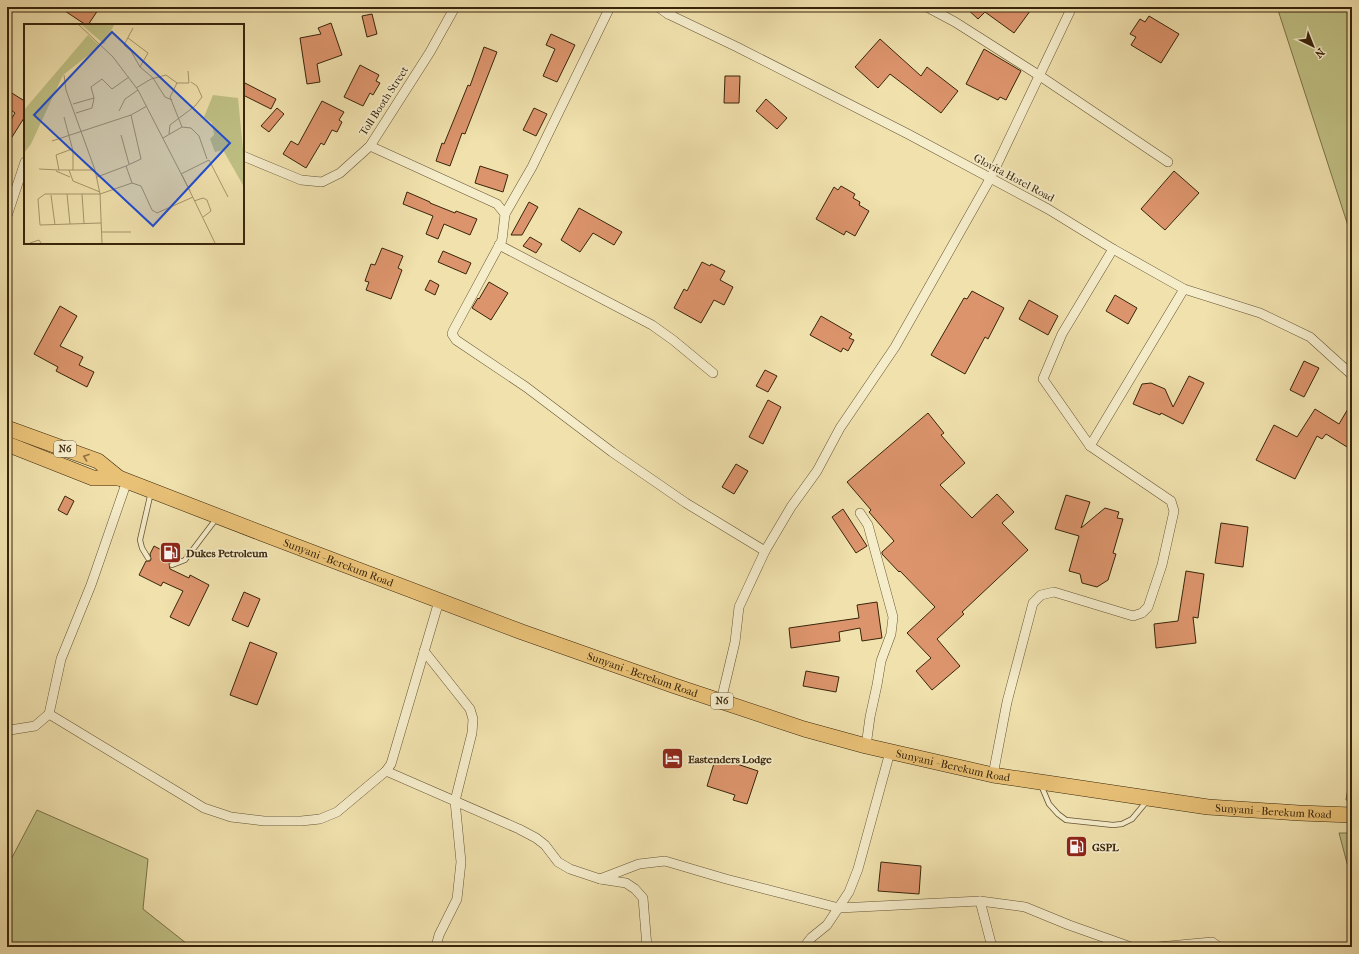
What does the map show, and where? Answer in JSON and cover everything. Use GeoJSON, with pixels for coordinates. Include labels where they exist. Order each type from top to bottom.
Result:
{"type":"FeatureCollection","features":[{"type":"Feature","properties":{"kind":"main road","name":"Sunyani - Berekum Road"},"geometry":{"type":"LineString","coordinates":[[7,428],[98,461],[123,479],[439,601],[522,632],[804,729],[890,752],[993,774],[1040,782],[1208,807],[1352,815]]}},
{"type":"Feature","properties":{"kind":"main road","name":"Sunyani - Berekum Road"},"geometry":{"type":"LineString","coordinates":[[7,444],[93,478],[123,479]]}},
{"type":"Feature","properties":{"kind":"street","name":"Toll Booth Street"},"geometry":{"type":"LineString","coordinates":[[244,156],[301,180],[322,182],[340,173],[370,146],[430,52],[455,7]]}},
{"type":"Feature","properties":{"kind":"street"},"geometry":{"type":"LineString","coordinates":[[610,7],[532,167],[505,214],[502,240],[452,334],[456,340],[526,387],[612,452],[686,503],[765,551]]}},
{"type":"Feature","properties":{"kind":"street","name":"Glovita Hotel Road"},"geometry":{"type":"LineString","coordinates":[[658,7],[668,14],[737,47],[908,134],[1048,209],[1113,249],[1184,289],[1260,313],[1310,337],[1352,375]]}},
{"type":"Feature","properties":{"kind":"street"},"geometry":{"type":"LineString","coordinates":[[668,14],[675,7]]}},
{"type":"Feature","properties":{"kind":"street"},"geometry":{"type":"LineString","coordinates":[[721,701],[735,642],[739,607],[765,551],[791,507],[817,471],[840,428],[895,347],[990,178],[1072,7]]}},
{"type":"Feature","properties":{"kind":"street"},"geometry":{"type":"LineString","coordinates":[[931,8],[1040,76],[1168,162]]}},
{"type":"Feature","properties":{"kind":"street"},"geometry":{"type":"LineString","coordinates":[[370,146],[497,204],[505,214]]}},
{"type":"Feature","properties":{"kind":"street"},"geometry":{"type":"LineString","coordinates":[[7,216],[24,165]]}},
{"type":"Feature","properties":{"kind":"street"},"geometry":{"type":"LineString","coordinates":[[499,245],[652,325],[713,373]]}},
{"type":"Feature","properties":{"kind":"street"},"geometry":{"type":"LineString","coordinates":[[993,774],[1007,702],[1033,603],[1041,595],[1054,592],[1134,616],[1142,613],[1148,606],[1162,565],[1174,511],[1171,501],[1090,446],[1043,379],[1062,334],[1113,249]]}},
{"type":"Feature","properties":{"kind":"street"},"geometry":{"type":"LineString","coordinates":[[1090,446],[1184,289]]}},
{"type":"Feature","properties":{"kind":"street"},"geometry":{"type":"LineString","coordinates":[[7,729],[10,730],[35,726],[49,714],[61,659],[91,585],[123,479]]}},
{"type":"Feature","properties":{"kind":"street"},"geometry":{"type":"LineString","coordinates":[[860,513],[868,525],[893,617],[891,634],[882,661],[870,717],[866,746]]}},
{"type":"Feature","properties":{"kind":"street"},"geometry":{"type":"LineString","coordinates":[[49,714],[204,808],[231,817],[264,821],[301,821],[320,819],[337,812],[386,771],[391,764],[439,601]]}},
{"type":"Feature","properties":{"kind":"street"},"geometry":{"type":"LineString","coordinates":[[424,651],[470,709],[473,719],[472,733],[455,801],[460,862],[457,899],[436,947]]}},
{"type":"Feature","properties":{"kind":"street"},"geometry":{"type":"LineString","coordinates":[[804,947],[811,938],[827,925],[849,892],[858,869],[890,752]]}},
{"type":"Feature","properties":{"kind":"street"},"geometry":{"type":"LineString","coordinates":[[386,771],[519,829],[536,838],[545,845],[558,862],[570,869],[600,879],[626,883],[635,889],[643,898],[647,947]]}},
{"type":"Feature","properties":{"kind":"street"},"geometry":{"type":"LineString","coordinates":[[600,879],[639,864],[665,861],[726,879],[839,908],[980,901],[1025,907],[1069,925],[1131,947]]}},
{"type":"Feature","properties":{"kind":"street"},"geometry":{"type":"LineString","coordinates":[[980,901],[992,947]]}},
{"type":"Feature","properties":{"kind":"street"},"geometry":{"type":"LineString","coordinates":[[1158,947],[1212,942],[1219,947]]}},
{"type":"Feature","properties":{"kind":"lane"},"geometry":{"type":"LineString","coordinates":[[148,558],[142,548],[140,540],[151,490]]}},
{"type":"Feature","properties":{"kind":"lane"},"geometry":{"type":"LineString","coordinates":[[172,565],[184,560],[218,516]]}},
{"type":"Feature","properties":{"kind":"lane"},"geometry":{"type":"LineString","coordinates":[[1040,782],[1049,804],[1066,820],[1113,825],[1122,824],[1132,819],[1149,799]]}},
{"type":"Feature","properties":{"kind":"green space"},"geometry":{"type":"Polygon","coordinates":[[[1277,7],[1352,7],[1352,238],[1277,7]]]}},
{"type":"Feature","properties":{"kind":"green space"},"geometry":{"type":"Polygon","coordinates":[[[1352,763],[1352,801],[1346,800],[1352,763]]]}},
{"type":"Feature","properties":{"kind":"green space"},"geometry":{"type":"Polygon","coordinates":[[[37,810],[148,859],[143,909],[191,947],[7,947],[7,867],[37,810]]]}},
{"type":"Feature","properties":{"kind":"green space"},"geometry":{"type":"Polygon","coordinates":[[[1339,833],[1352,833],[1352,882],[1339,833]]]}},
{"type":"Feature","properties":{"kind":"building"},"geometry":{"type":"Polygon","coordinates":[[[59,7],[100,7],[89,24],[84,24],[59,7]]]}},
{"type":"Feature","properties":{"kind":"building"},"geometry":{"type":"Polygon","coordinates":[[[965,7],[1033,7],[1014,33],[985,12],[978,19],[965,7]]]}},
{"type":"Feature","properties":{"kind":"building"},"geometry":{"type":"Polygon","coordinates":[[[372,14],[377,34],[367,37],[362,16],[372,14]]]}},
{"type":"Feature","properties":{"kind":"building"},"geometry":{"type":"Polygon","coordinates":[[[1149,16],[1179,34],[1161,63],[1131,45],[1136,37],[1130,34],[1140,19],[1145,22],[1149,16]]]}},
{"type":"Feature","properties":{"kind":"building"},"geometry":{"type":"Polygon","coordinates":[[[331,23],[342,55],[317,64],[320,82],[307,84],[300,38],[321,34],[318,28],[331,23]]]}},
{"type":"Feature","properties":{"kind":"building"},"geometry":{"type":"Polygon","coordinates":[[[551,34],[575,45],[557,82],[543,76],[555,49],[546,45],[551,34]]]}},
{"type":"Feature","properties":{"kind":"building"},"geometry":{"type":"Polygon","coordinates":[[[880,39],[921,76],[927,67],[958,91],[941,113],[890,74],[878,88],[855,67],[880,39]]]}},
{"type":"Feature","properties":{"kind":"building"},"geometry":{"type":"Polygon","coordinates":[[[484,47],[497,52],[465,134],[462,133],[450,166],[436,161],[442,143],[444,144],[468,85],[470,86],[484,47]]]}},
{"type":"Feature","properties":{"kind":"building"},"geometry":{"type":"Polygon","coordinates":[[[984,49],[1021,71],[1006,100],[1000,97],[998,100],[966,84],[984,49]]]}},
{"type":"Feature","properties":{"kind":"building"},"geometry":{"type":"Polygon","coordinates":[[[360,65],[379,75],[376,81],[380,83],[373,95],[370,93],[363,106],[344,97],[360,65]]]}},
{"type":"Feature","properties":{"kind":"building"},"geometry":{"type":"Polygon","coordinates":[[[725,76],[740,76],[739,103],[724,103],[725,76]]]}},
{"type":"Feature","properties":{"kind":"building"},"geometry":{"type":"Polygon","coordinates":[[[244,83],[276,99],[271,109],[244,96],[244,83]]]}},
{"type":"Feature","properties":{"kind":"building"},"geometry":{"type":"Polygon","coordinates":[[[7,90],[23,100],[24,98],[24,118],[7,145],[7,126],[15,113],[7,107],[7,90]]]}},
{"type":"Feature","properties":{"kind":"building"},"geometry":{"type":"Polygon","coordinates":[[[766,99],[787,118],[777,129],[756,111],[766,99]]]}},
{"type":"Feature","properties":{"kind":"building"},"geometry":{"type":"Polygon","coordinates":[[[322,101],[344,112],[339,120],[342,122],[337,132],[332,130],[324,145],[321,143],[306,168],[283,154],[291,141],[298,145],[322,101]]]}},
{"type":"Feature","properties":{"kind":"building"},"geometry":{"type":"Polygon","coordinates":[[[277,108],[284,114],[269,132],[261,126],[277,108]]]}},
{"type":"Feature","properties":{"kind":"building"},"geometry":{"type":"Polygon","coordinates":[[[534,108],[547,114],[536,136],[523,130],[534,108]]]}},
{"type":"Feature","properties":{"kind":"building"},"geometry":{"type":"Polygon","coordinates":[[[480,166],[508,175],[503,192],[475,183],[480,166]]]}},
{"type":"Feature","properties":{"kind":"building"},"geometry":{"type":"Polygon","coordinates":[[[1174,171],[1199,193],[1165,230],[1141,209],[1174,171]]]}},
{"type":"Feature","properties":{"kind":"building"},"geometry":{"type":"Polygon","coordinates":[[[841,186],[855,194],[853,198],[860,202],[859,205],[869,211],[855,236],[846,231],[844,235],[816,219],[834,187],[838,190],[841,186]]]}},
{"type":"Feature","properties":{"kind":"building"},"geometry":{"type":"Polygon","coordinates":[[[407,192],[455,213],[456,211],[477,219],[470,235],[444,224],[438,239],[426,234],[433,216],[403,204],[407,192]]]}},
{"type":"Feature","properties":{"kind":"building"},"geometry":{"type":"Polygon","coordinates":[[[529,202],[538,207],[522,235],[511,235],[529,202]]]}},
{"type":"Feature","properties":{"kind":"building"},"geometry":{"type":"Polygon","coordinates":[[[579,208],[622,232],[614,245],[593,233],[580,252],[561,240],[579,208]]]}},
{"type":"Feature","properties":{"kind":"building"},"geometry":{"type":"Polygon","coordinates":[[[530,237],[542,244],[536,253],[523,246],[530,237]]]}},
{"type":"Feature","properties":{"kind":"building"},"geometry":{"type":"Polygon","coordinates":[[[382,248],[403,256],[398,268],[402,270],[391,299],[366,290],[369,282],[365,281],[371,264],[375,265],[382,248]]]}},
{"type":"Feature","properties":{"kind":"building"},"geometry":{"type":"Polygon","coordinates":[[[443,251],[471,263],[466,274],[438,262],[443,251]]]}},
{"type":"Feature","properties":{"kind":"building"},"geometry":{"type":"Polygon","coordinates":[[[702,262],[710,266],[711,264],[725,271],[720,280],[733,287],[724,305],[714,300],[701,323],[674,308],[684,289],[687,291],[702,262]]]}},
{"type":"Feature","properties":{"kind":"building"},"geometry":{"type":"Polygon","coordinates":[[[430,280],[439,285],[435,295],[425,290],[430,280]]]}},
{"type":"Feature","properties":{"kind":"building"},"geometry":{"type":"Polygon","coordinates":[[[489,282],[508,293],[491,320],[472,308],[489,282]]]}},
{"type":"Feature","properties":{"kind":"building"},"geometry":{"type":"Polygon","coordinates":[[[972,291],[1004,308],[988,339],[985,337],[965,374],[931,355],[964,298],[967,299],[972,291]]]}},
{"type":"Feature","properties":{"kind":"building"},"geometry":{"type":"Polygon","coordinates":[[[1115,295],[1137,308],[1128,324],[1106,311],[1115,295]]]}},
{"type":"Feature","properties":{"kind":"building"},"geometry":{"type":"Polygon","coordinates":[[[1029,300],[1058,316],[1048,335],[1019,319],[1029,300]]]}},
{"type":"Feature","properties":{"kind":"building"},"geometry":{"type":"Polygon","coordinates":[[[60,306],[77,316],[60,346],[83,357],[79,365],[94,372],[87,387],[56,371],[58,367],[34,354],[60,306]]]}},
{"type":"Feature","properties":{"kind":"building"},"geometry":{"type":"Polygon","coordinates":[[[821,316],[852,334],[849,338],[854,340],[848,351],[843,348],[841,352],[810,335],[821,316]]]}},
{"type":"Feature","properties":{"kind":"building"},"geometry":{"type":"Polygon","coordinates":[[[1304,361],[1319,368],[1304,397],[1290,390],[1304,361]]]}},
{"type":"Feature","properties":{"kind":"building"},"geometry":{"type":"Polygon","coordinates":[[[765,370],[777,376],[768,392],[756,386],[765,370]]]}},
{"type":"Feature","properties":{"kind":"building"},"geometry":{"type":"Polygon","coordinates":[[[1189,376],[1204,383],[1183,424],[1161,413],[1160,415],[1133,404],[1142,384],[1151,383],[1165,389],[1173,407],[1189,376]]]}},
{"type":"Feature","properties":{"kind":"building"},"geometry":{"type":"Polygon","coordinates":[[[768,400],[781,407],[763,444],[749,437],[768,400]]]}},
{"type":"Feature","properties":{"kind":"building"},"geometry":{"type":"Polygon","coordinates":[[[1352,402],[1352,450],[1326,434],[1322,439],[1317,436],[1295,479],[1256,460],[1274,425],[1297,437],[1315,409],[1339,424],[1352,402]]]}},
{"type":"Feature","properties":{"kind":"building"},"geometry":{"type":"Polygon","coordinates":[[[928,413],[944,433],[941,435],[965,463],[940,485],[972,518],[997,494],[1014,512],[1002,523],[1028,550],[962,612],[964,614],[937,639],[960,666],[932,690],[916,671],[931,658],[907,633],[935,607],[882,554],[882,552],[894,541],[869,512],[871,510],[847,482],[928,413]]]}},
{"type":"Feature","properties":{"kind":"building"},"geometry":{"type":"Polygon","coordinates":[[[736,464],[748,471],[734,494],[722,487],[736,464]]]}},
{"type":"Feature","properties":{"kind":"building"},"geometry":{"type":"Polygon","coordinates":[[[1066,495],[1090,502],[1081,528],[1105,508],[1119,512],[1117,518],[1123,519],[1113,553],[1116,554],[1108,580],[1097,587],[1082,583],[1080,574],[1069,571],[1079,536],[1055,529],[1066,495]]]}},
{"type":"Feature","properties":{"kind":"building"},"geometry":{"type":"Polygon","coordinates":[[[65,496],[74,501],[67,515],[58,510],[65,496]]]}},
{"type":"Feature","properties":{"kind":"building"},"geometry":{"type":"Polygon","coordinates":[[[843,509],[867,546],[856,553],[832,517],[843,509]]]}},
{"type":"Feature","properties":{"kind":"building"},"geometry":{"type":"Polygon","coordinates":[[[1221,523],[1248,527],[1243,567],[1215,563],[1221,523]]]}},
{"type":"Feature","properties":{"kind":"building"},"geometry":{"type":"Polygon","coordinates":[[[154,546],[175,557],[174,560],[169,563],[170,569],[189,578],[190,575],[209,585],[189,626],[170,617],[183,591],[163,582],[161,586],[139,575],[146,561],[150,561],[150,554],[154,546]]]}},
{"type":"Feature","properties":{"kind":"building"},"geometry":{"type":"Polygon","coordinates":[[[1186,571],[1204,574],[1198,618],[1193,617],[1196,643],[1156,648],[1154,624],[1178,621],[1186,571]]]}},
{"type":"Feature","properties":{"kind":"building"},"geometry":{"type":"Polygon","coordinates":[[[244,592],[260,599],[248,627],[232,620],[244,592]]]}},
{"type":"Feature","properties":{"kind":"building"},"geometry":{"type":"Polygon","coordinates":[[[877,602],[882,638],[862,641],[860,628],[839,632],[840,641],[791,648],[789,628],[859,618],[857,605],[877,602]]]}},
{"type":"Feature","properties":{"kind":"building"},"geometry":{"type":"Polygon","coordinates":[[[250,642],[277,653],[257,705],[230,695],[250,642]]]}},
{"type":"Feature","properties":{"kind":"building"},"geometry":{"type":"Polygon","coordinates":[[[806,671],[839,677],[836,692],[803,686],[806,671]]]}},
{"type":"Feature","properties":{"kind":"building"},"geometry":{"type":"Polygon","coordinates":[[[716,757],[758,771],[747,804],[733,800],[735,795],[707,786],[716,757]]]}},
{"type":"Feature","properties":{"kind":"building"},"geometry":{"type":"Polygon","coordinates":[[[881,862],[921,866],[919,894],[878,891],[881,862]]]}},
{"type":"Feature","properties":{"kind":"place","name":"Dukes Petroleum"},"geometry":{"type":"Point","coordinates":[171,553]}},
{"type":"Feature","properties":{"kind":"place","name":"Eastenders Lodge"},"geometry":{"type":"Point","coordinates":[673,759]}},
{"type":"Feature","properties":{"kind":"place","name":"GSPL"},"geometry":{"type":"Point","coordinates":[1076,847]}}]}
